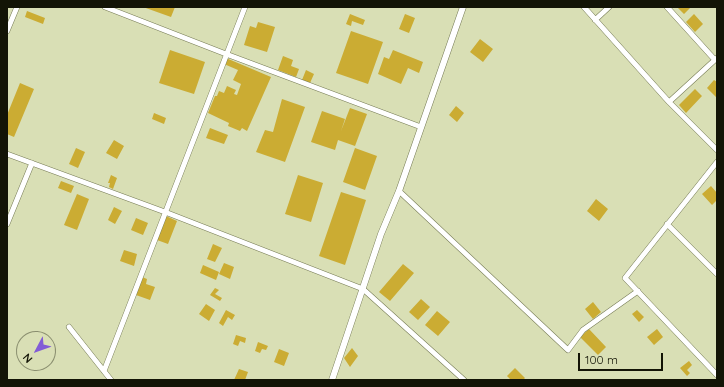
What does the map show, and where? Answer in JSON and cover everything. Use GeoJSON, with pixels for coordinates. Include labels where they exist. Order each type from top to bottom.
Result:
{"type":"FeatureCollection","features":[{"type":"Feature","properties":{"kind":"street"},"geometry":{"type":"LineString","coordinates":[[7,31],[16,7]]}},
{"type":"Feature","properties":{"kind":"street"},"geometry":{"type":"LineString","coordinates":[[105,7],[421,128]]}},
{"type":"Feature","properties":{"kind":"street"},"geometry":{"type":"LineString","coordinates":[[104,371],[244,7]]}},
{"type":"Feature","properties":{"kind":"street"},"geometry":{"type":"LineString","coordinates":[[332,380],[381,234],[399,191],[463,7]]}},
{"type":"Feature","properties":{"kind":"street"},"geometry":{"type":"LineString","coordinates":[[584,7],[669,102],[717,150]]}},
{"type":"Feature","properties":{"kind":"street"},"geometry":{"type":"LineString","coordinates":[[595,20],[609,7]]}},
{"type":"Feature","properties":{"kind":"street"},"geometry":{"type":"LineString","coordinates":[[667,7],[716,59],[669,102]]}},
{"type":"Feature","properties":{"kind":"street"},"geometry":{"type":"LineString","coordinates":[[7,154],[165,212],[363,289],[464,380]]}},
{"type":"Feature","properties":{"kind":"street"},"geometry":{"type":"LineString","coordinates":[[717,162],[625,278],[717,375]]}},
{"type":"Feature","properties":{"kind":"street"},"geometry":{"type":"LineString","coordinates":[[7,224],[32,163]]}},
{"type":"Feature","properties":{"kind":"street"},"geometry":{"type":"LineString","coordinates":[[399,191],[568,350],[583,330],[638,291]]}},
{"type":"Feature","properties":{"kind":"street"},"geometry":{"type":"LineString","coordinates":[[667,224],[717,274]]}},
{"type":"Feature","properties":{"kind":"street"},"geometry":{"type":"LineString","coordinates":[[69,327],[111,380]]}},
{"type":"Feature","properties":{"kind":"building"},"geometry":{"type":"Polygon","coordinates":[[[143,7],[175,7],[171,17],[143,7]]]}},
{"type":"Feature","properties":{"kind":"building"},"geometry":{"type":"Polygon","coordinates":[[[677,7],[691,7],[684,14],[677,7]]]}},
{"type":"Feature","properties":{"kind":"building"},"geometry":{"type":"Polygon","coordinates":[[[27,11],[45,18],[43,24],[25,17],[27,11]]]}},
{"type":"Feature","properties":{"kind":"building"},"geometry":{"type":"Polygon","coordinates":[[[350,14],[365,20],[363,25],[352,21],[351,26],[346,24],[350,14]]]}},
{"type":"Feature","properties":{"kind":"building"},"geometry":{"type":"Polygon","coordinates":[[[405,14],[415,18],[409,33],[399,29],[405,14]]]}},
{"type":"Feature","properties":{"kind":"building"},"geometry":{"type":"Polygon","coordinates":[[[694,14],[703,24],[695,32],[686,22],[694,14]]]}},
{"type":"Feature","properties":{"kind":"building"},"geometry":{"type":"Polygon","coordinates":[[[258,22],[275,27],[267,52],[244,45],[250,26],[256,28],[258,22]]]}},
{"type":"Feature","properties":{"kind":"building"},"geometry":{"type":"Polygon","coordinates":[[[351,31],[383,42],[368,84],[336,73],[351,31]]]}},
{"type":"Feature","properties":{"kind":"building"},"geometry":{"type":"Polygon","coordinates":[[[480,39],[493,49],[483,62],[470,52],[480,39]]]}},
{"type":"Feature","properties":{"kind":"building"},"geometry":{"type":"Polygon","coordinates":[[[170,50],[205,62],[194,94],[159,83],[170,50]]]}},
{"type":"Feature","properties":{"kind":"building"},"geometry":{"type":"Polygon","coordinates":[[[393,50],[423,62],[419,73],[408,68],[401,84],[378,74],[384,57],[389,59],[393,50]]]}},
{"type":"Feature","properties":{"kind":"building"},"geometry":{"type":"Polygon","coordinates":[[[283,56],[293,60],[291,66],[299,69],[296,77],[278,70],[283,56]]]}},
{"type":"Feature","properties":{"kind":"building"},"geometry":{"type":"Polygon","coordinates":[[[226,58],[271,77],[247,131],[242,128],[240,131],[228,126],[229,123],[208,113],[215,96],[217,96],[219,91],[224,93],[227,86],[236,90],[234,94],[237,95],[241,84],[233,80],[238,70],[224,64],[226,58]]]}},
{"type":"Feature","properties":{"kind":"building"},"geometry":{"type":"Polygon","coordinates":[[[306,70],[314,74],[310,83],[302,80],[306,70]]]}},
{"type":"Feature","properties":{"kind":"building"},"geometry":{"type":"Polygon","coordinates":[[[714,80],[717,82],[716,97],[707,88],[714,80]]]}},
{"type":"Feature","properties":{"kind":"building"},"geometry":{"type":"Polygon","coordinates":[[[20,83],[34,89],[14,137],[7,134],[7,115],[20,83]]]}},
{"type":"Feature","properties":{"kind":"building"},"geometry":{"type":"Polygon","coordinates":[[[695,89],[702,96],[686,113],[679,105],[695,89]]]}},
{"type":"Feature","properties":{"kind":"building"},"geometry":{"type":"Polygon","coordinates":[[[282,99],[305,107],[285,162],[256,152],[265,130],[273,132],[282,99]]]}},
{"type":"Feature","properties":{"kind":"building"},"geometry":{"type":"Polygon","coordinates":[[[456,106],[464,113],[457,122],[449,115],[456,106]]]}},
{"type":"Feature","properties":{"kind":"building"},"geometry":{"type":"Polygon","coordinates":[[[350,108],[367,114],[355,146],[338,140],[335,150],[311,142],[322,111],[345,119],[341,131],[350,108]]]}},
{"type":"Feature","properties":{"kind":"building"},"geometry":{"type":"Polygon","coordinates":[[[154,113],[166,118],[164,124],[152,119],[154,113]]]}},
{"type":"Feature","properties":{"kind":"building"},"geometry":{"type":"Polygon","coordinates":[[[210,128],[228,135],[224,144],[206,138],[210,128]]]}},
{"type":"Feature","properties":{"kind":"building"},"geometry":{"type":"Polygon","coordinates":[[[114,140],[124,146],[117,159],[106,153],[114,140]]]}},
{"type":"Feature","properties":{"kind":"building"},"geometry":{"type":"Polygon","coordinates":[[[76,148],[85,152],[78,168],[69,164],[76,148]]]}},
{"type":"Feature","properties":{"kind":"building"},"geometry":{"type":"Polygon","coordinates":[[[355,148],[377,156],[365,190],[343,182],[355,148]]]}},
{"type":"Feature","properties":{"kind":"building"},"geometry":{"type":"Polygon","coordinates":[[[111,175],[117,178],[113,189],[109,187],[110,183],[108,183],[111,175]]]}},
{"type":"Feature","properties":{"kind":"building"},"geometry":{"type":"Polygon","coordinates":[[[298,175],[323,183],[311,222],[285,214],[298,175]]]}},
{"type":"Feature","properties":{"kind":"building"},"geometry":{"type":"Polygon","coordinates":[[[61,181],[74,186],[71,193],[58,188],[61,181]]]}},
{"type":"Feature","properties":{"kind":"building"},"geometry":{"type":"Polygon","coordinates":[[[711,186],[717,193],[717,200],[712,205],[702,194],[711,186]]]}},
{"type":"Feature","properties":{"kind":"building"},"geometry":{"type":"Polygon","coordinates":[[[341,192],[366,200],[345,265],[319,256],[341,192]]]}},
{"type":"Feature","properties":{"kind":"building"},"geometry":{"type":"Polygon","coordinates":[[[77,194],[89,199],[77,230],[64,225],[77,194]]]}},
{"type":"Feature","properties":{"kind":"building"},"geometry":{"type":"Polygon","coordinates":[[[596,199],[608,209],[599,221],[587,211],[596,199]]]}},
{"type":"Feature","properties":{"kind":"building"},"geometry":{"type":"Polygon","coordinates":[[[114,207],[122,211],[115,224],[108,220],[114,207]]]}},
{"type":"Feature","properties":{"kind":"building"},"geometry":{"type":"Polygon","coordinates":[[[166,216],[177,221],[168,244],[157,240],[166,216]]]}},
{"type":"Feature","properties":{"kind":"building"},"geometry":{"type":"Polygon","coordinates":[[[136,218],[148,223],[143,235],[131,230],[136,218]]]}},
{"type":"Feature","properties":{"kind":"building"},"geometry":{"type":"Polygon","coordinates":[[[213,244],[222,248],[215,262],[207,259],[213,244]]]}},
{"type":"Feature","properties":{"kind":"building"},"geometry":{"type":"Polygon","coordinates":[[[124,250],[137,254],[134,266],[120,261],[124,250]]]}},
{"type":"Feature","properties":{"kind":"building"},"geometry":{"type":"Polygon","coordinates":[[[224,263],[234,267],[230,279],[219,274],[224,263]]]}},
{"type":"Feature","properties":{"kind":"building"},"geometry":{"type":"Polygon","coordinates":[[[403,264],[414,273],[390,301],[379,292],[403,264]]]}},
{"type":"Feature","properties":{"kind":"building"},"geometry":{"type":"Polygon","coordinates":[[[203,265],[219,272],[216,280],[200,273],[203,265]]]}},
{"type":"Feature","properties":{"kind":"building"},"geometry":{"type":"Polygon","coordinates":[[[142,277],[147,279],[146,284],[155,287],[150,300],[136,295],[142,277]]]}},
{"type":"Feature","properties":{"kind":"building"},"geometry":{"type":"Polygon","coordinates":[[[215,288],[219,290],[215,294],[222,298],[220,301],[210,295],[215,288]]]}},
{"type":"Feature","properties":{"kind":"building"},"geometry":{"type":"Polygon","coordinates":[[[421,299],[430,307],[418,320],[409,312],[421,299]]]}},
{"type":"Feature","properties":{"kind":"building"},"geometry":{"type":"Polygon","coordinates":[[[593,302],[601,312],[593,319],[585,309],[593,302]]]}},
{"type":"Feature","properties":{"kind":"building"},"geometry":{"type":"Polygon","coordinates":[[[206,304],[215,310],[209,321],[199,314],[206,304]]]}},
{"type":"Feature","properties":{"kind":"building"},"geometry":{"type":"Polygon","coordinates":[[[226,310],[235,315],[232,320],[228,317],[223,326],[219,323],[226,310]]]}},
{"type":"Feature","properties":{"kind":"building"},"geometry":{"type":"Polygon","coordinates":[[[637,310],[644,317],[639,322],[632,314],[637,310]]]}},
{"type":"Feature","properties":{"kind":"building"},"geometry":{"type":"Polygon","coordinates":[[[437,311],[450,322],[438,336],[425,325],[437,311]]]}},
{"type":"Feature","properties":{"kind":"building"},"geometry":{"type":"Polygon","coordinates":[[[589,329],[606,347],[598,355],[580,337],[589,329]]]}},
{"type":"Feature","properties":{"kind":"building"},"geometry":{"type":"Polygon","coordinates":[[[657,329],[663,337],[654,345],[647,337],[657,329]]]}},
{"type":"Feature","properties":{"kind":"building"},"geometry":{"type":"Polygon","coordinates":[[[236,335],[246,338],[245,343],[240,341],[238,346],[233,344],[236,335]]]}},
{"type":"Feature","properties":{"kind":"building"},"geometry":{"type":"Polygon","coordinates":[[[258,342],[268,346],[266,350],[262,349],[260,353],[255,351],[258,342]]]}},
{"type":"Feature","properties":{"kind":"building"},"geometry":{"type":"Polygon","coordinates":[[[352,348],[358,356],[350,367],[344,358],[352,348]]]}},
{"type":"Feature","properties":{"kind":"building"},"geometry":{"type":"Polygon","coordinates":[[[279,349],[289,353],[284,366],[274,362],[279,349]]]}},
{"type":"Feature","properties":{"kind":"building"},"geometry":{"type":"Polygon","coordinates":[[[689,361],[692,365],[687,370],[690,373],[687,376],[680,368],[689,361]]]}},
{"type":"Feature","properties":{"kind":"building"},"geometry":{"type":"Polygon","coordinates":[[[515,368],[525,378],[523,380],[511,380],[507,376],[515,368]]]}},
{"type":"Feature","properties":{"kind":"building"},"geometry":{"type":"Polygon","coordinates":[[[239,369],[248,372],[245,380],[234,380],[239,369]]]}}]}
